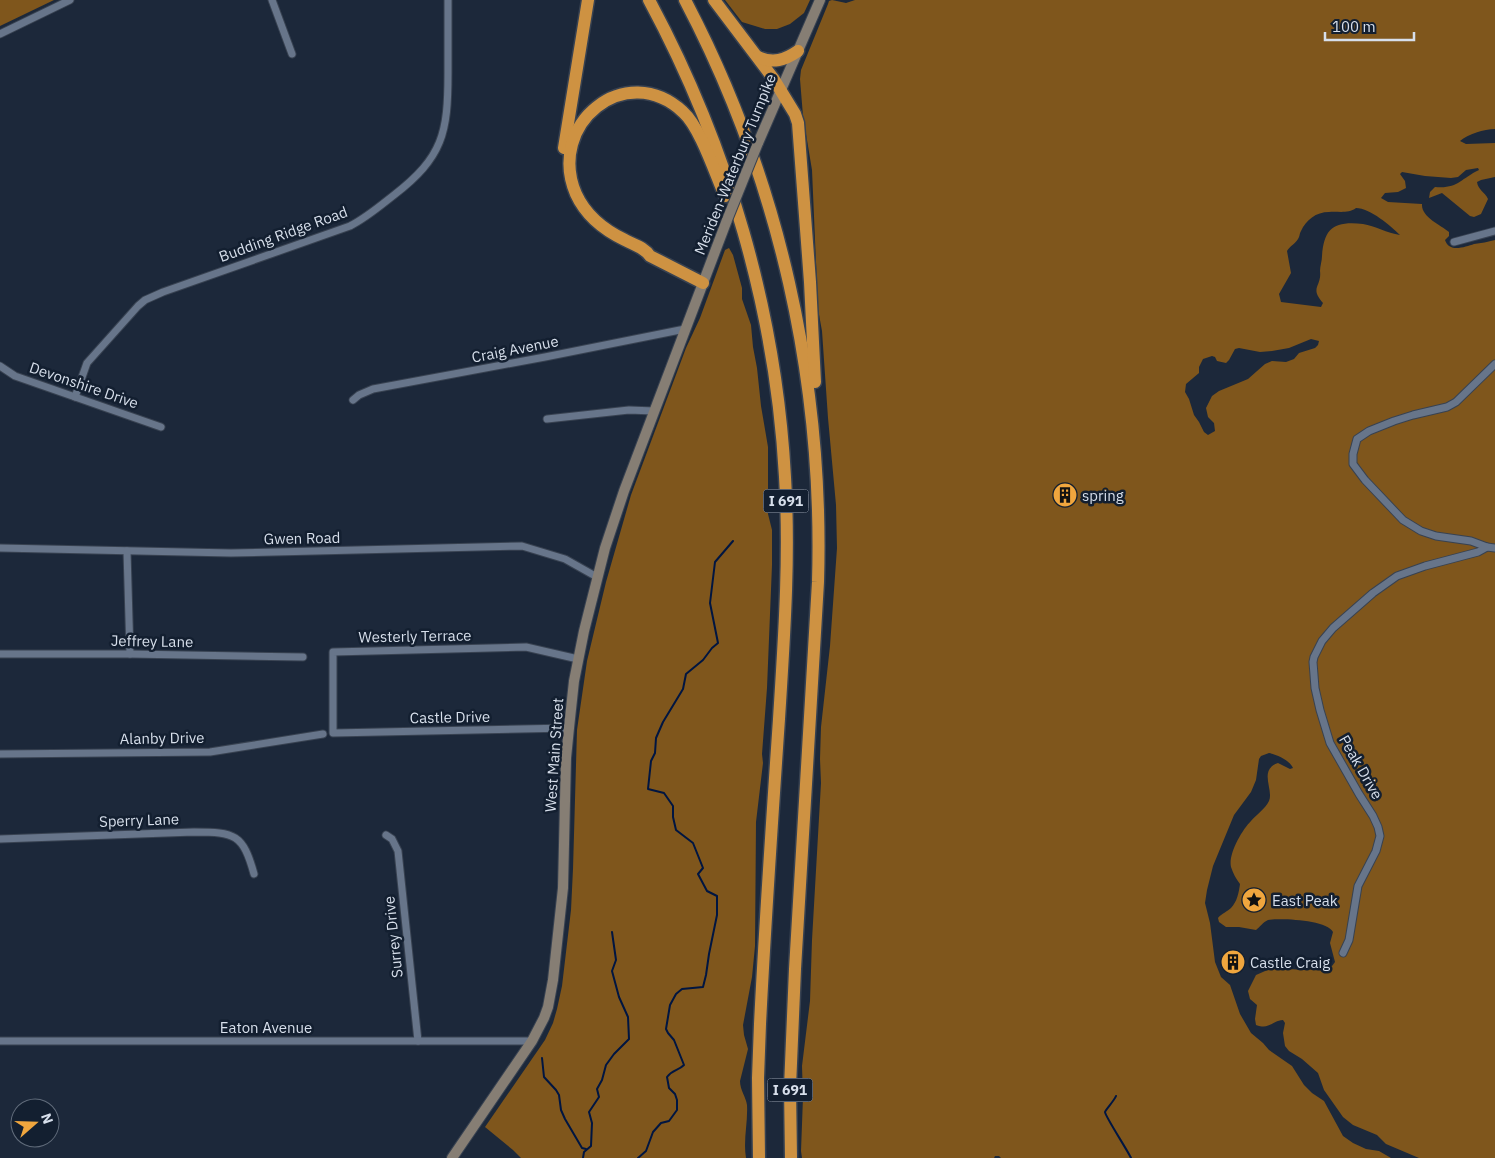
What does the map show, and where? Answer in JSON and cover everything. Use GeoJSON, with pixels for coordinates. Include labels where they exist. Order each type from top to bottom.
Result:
{"type":"FeatureCollection","features":[{"type":"Feature","properties":{"kind":"highway"},"geometry":{"type":"LineString","coordinates":[[588,0],[563,152],[565,182],[569,196],[576,209],[592,228],[605,238],[640,256],[650,256]]}},
{"type":"Feature","properties":{"kind":"highway","name":"I 691"},"geometry":{"type":"LineString","coordinates":[[649,0],[674,48],[708,126],[732,193],[767,331],[777,394],[785,475],[787,540],[785,627],[759,1031],[758,1158]]}},
{"type":"Feature","properties":{"kind":"highway","name":"I 691"},"geometry":{"type":"LineString","coordinates":[[685,0],[711,53],[737,114],[758,171],[777,236],[788,276],[801,340],[815,447],[818,506],[818,582],[795,969],[790,1087],[791,1158]]}},
{"type":"Feature","properties":{"kind":"highway"},"geometry":{"type":"LineString","coordinates":[[714,0],[758,57],[796,116],[799,132],[810,282],[817,417],[815,447]]}},
{"type":"Feature","properties":{"kind":"highway"},"geometry":{"type":"LineString","coordinates":[[758,57],[776,62],[798,51]]}},
{"type":"Feature","properties":{"kind":"highway"},"geometry":{"type":"LineString","coordinates":[[703,283],[650,256],[644,250],[607,230],[592,217],[578,197],[571,174],[572,144],[582,121],[599,105],[624,94],[640,93],[659,97],[674,104],[687,116],[698,133],[728,202],[741,242],[750,258]]}},
{"type":"Feature","properties":{"kind":"main road","name":"Meriden-Waterbury Turnpike"},"geometry":{"type":"LineString","coordinates":[[681,340],[758,143],[820,0]]}},
{"type":"Feature","properties":{"kind":"main road","name":"West Main Street"},"geometry":{"type":"LineString","coordinates":[[452,1158],[532,1041],[548,1006],[560,923],[563,888],[565,774],[568,728],[578,658],[597,577],[614,520],[681,340]]}},
{"type":"Feature","properties":{"kind":"street"},"geometry":{"type":"LineString","coordinates":[[0,34],[70,0]]}},
{"type":"Feature","properties":{"kind":"street"},"geometry":{"type":"LineString","coordinates":[[272,0],[292,54]]}},
{"type":"Feature","properties":{"kind":"street","name":"Budding Ridge Road"},"geometry":{"type":"LineString","coordinates":[[75,397],[91,356],[145,300],[350,226],[366,217],[421,172],[442,139],[448,113],[448,0]]}},
{"type":"Feature","properties":{"kind":"street"},"geometry":{"type":"LineString","coordinates":[[1454,242],[1495,232]]}},
{"type":"Feature","properties":{"kind":"street","name":"Craig Avenue"},"geometry":{"type":"LineString","coordinates":[[353,400],[365,392],[373,390],[685,329]]}},
{"type":"Feature","properties":{"kind":"street"},"geometry":{"type":"LineString","coordinates":[[1487,547],[1471,541],[1436,536],[1421,531],[1403,520],[1365,480],[1353,464],[1352,454],[1357,439],[1369,431],[1394,420],[1447,407],[1456,402],[1495,364]]}},
{"type":"Feature","properties":{"kind":"street","name":"Devonshire Drive"},"geometry":{"type":"LineString","coordinates":[[0,366],[15,376],[161,426]]}},
{"type":"Feature","properties":{"kind":"street"},"geometry":{"type":"LineString","coordinates":[[548,419],[628,410],[654,411]]}},
{"type":"Feature","properties":{"kind":"street","name":"Gwen Road"},"geometry":{"type":"LineString","coordinates":[[0,548],[231,553],[522,546],[565,559],[597,577]]}},
{"type":"Feature","properties":{"kind":"street","name":"Peak Drive"},"geometry":{"type":"LineString","coordinates":[[1342,953],[1349,940],[1358,886],[1378,846],[1380,831],[1330,743],[1315,688],[1314,657],[1322,641],[1334,628],[1373,593],[1397,576],[1425,566],[1478,552],[1487,547],[1495,548]]}},
{"type":"Feature","properties":{"kind":"street"},"geometry":{"type":"LineString","coordinates":[[127,551],[130,654]]}},
{"type":"Feature","properties":{"kind":"street","name":"Westerly Terrace"},"geometry":{"type":"LineString","coordinates":[[333,733],[333,652],[526,648],[578,658]]}},
{"type":"Feature","properties":{"kind":"street","name":"Jeffrey Lane"},"geometry":{"type":"LineString","coordinates":[[0,654],[303,657]]}},
{"type":"Feature","properties":{"kind":"street","name":"Castle Drive"},"geometry":{"type":"LineString","coordinates":[[333,733],[568,728]]}},
{"type":"Feature","properties":{"kind":"street","name":"Alanby Drive"},"geometry":{"type":"LineString","coordinates":[[0,754],[210,752],[323,734]]}},
{"type":"Feature","properties":{"kind":"street","name":"Sperry Lane"},"geometry":{"type":"LineString","coordinates":[[0,839],[194,832],[222,833],[237,838],[246,848],[254,874]]}},
{"type":"Feature","properties":{"kind":"street","name":"Surrey Drive"},"geometry":{"type":"LineString","coordinates":[[386,835],[392,839],[398,851],[418,1041]]}},
{"type":"Feature","properties":{"kind":"street","name":"Eaton Avenue"},"geometry":{"type":"LineString","coordinates":[[0,1040],[532,1041]]}},
{"type":"Feature","properties":{"kind":"shaded area"},"geometry":{"type":"Polygon","coordinates":[[[0,0],[54,0],[0,26],[0,0]]]}},
{"type":"Feature","properties":{"kind":"shaded area"},"geometry":{"type":"Polygon","coordinates":[[[725,0],[810,0],[804,13],[790,24],[777,29],[765,29],[742,22],[725,0]]]}},
{"type":"Feature","properties":{"kind":"shaded area"},"geometry":{"type":"Polygon","coordinates":[[[855,0],[1495,0],[1495,129],[1476,132],[1460,141],[1466,144],[1495,143],[1495,177],[1477,182],[1488,199],[1481,214],[1474,217],[1470,216],[1442,193],[1429,198],[1430,192],[1435,187],[1454,185],[1479,170],[1478,168],[1466,170],[1458,177],[1451,178],[1402,172],[1400,174],[1405,181],[1406,188],[1398,192],[1385,193],[1381,198],[1388,202],[1422,204],[1428,217],[1449,232],[1449,236],[1445,240],[1450,247],[1462,247],[1495,240],[1495,1158],[1419,1158],[1386,1144],[1377,1135],[1353,1125],[1343,1117],[1324,1090],[1318,1073],[1285,1046],[1283,1033],[1285,1023],[1283,1020],[1268,1026],[1256,1025],[1257,1005],[1250,999],[1248,991],[1256,975],[1272,968],[1305,970],[1327,968],[1335,962],[1330,943],[1333,932],[1322,925],[1313,922],[1274,919],[1266,921],[1256,930],[1226,927],[1219,922],[1218,918],[1235,903],[1239,890],[1240,884],[1231,867],[1236,843],[1244,830],[1269,801],[1269,770],[1278,763],[1290,769],[1293,768],[1283,758],[1269,753],[1261,756],[1259,759],[1256,780],[1251,792],[1234,815],[1213,866],[1205,903],[1210,923],[1215,962],[1221,977],[1230,985],[1240,1014],[1251,1033],[1269,1050],[1292,1066],[1304,1085],[1324,1101],[1343,1136],[1366,1149],[1379,1151],[1391,1158],[1001,1158],[995,1156],[994,1158],[802,1158],[802,1066],[810,1001],[821,783],[821,727],[830,646],[837,548],[836,505],[822,331],[818,309],[812,170],[803,116],[800,79],[801,70],[829,1],[846,3],[855,0]],[[1356,208],[1346,212],[1320,213],[1306,223],[1298,239],[1287,251],[1291,273],[1279,294],[1281,302],[1321,307],[1323,303],[1316,290],[1320,276],[1323,246],[1332,228],[1345,224],[1363,224],[1400,235],[1374,214],[1356,208]],[[1311,339],[1289,348],[1272,351],[1260,352],[1235,349],[1226,363],[1217,361],[1212,356],[1203,359],[1199,367],[1199,373],[1186,384],[1185,392],[1194,415],[1204,432],[1208,435],[1215,431],[1214,423],[1208,417],[1206,408],[1212,396],[1219,391],[1248,379],[1265,364],[1272,361],[1286,362],[1294,359],[1299,353],[1315,348],[1319,341],[1311,339]]]}},
{"type":"Feature","properties":{"kind":"shaded area"},"geometry":{"type":"Polygon","coordinates":[[[729,248],[733,255],[742,288],[742,299],[751,325],[768,447],[768,514],[772,530],[763,763],[756,822],[755,946],[752,977],[743,1025],[748,1049],[740,1081],[747,1105],[746,1158],[521,1158],[485,1127],[545,1040],[557,1009],[562,986],[571,910],[577,730],[587,661],[606,582],[631,495],[686,348],[700,318],[725,250],[729,248]]]}},
{"type":"Feature","properties":{"kind":"waterway"},"geometry":{"type":"LineString","coordinates":[[638,1158],[646,1151],[653,1132],[661,1123],[669,1121],[677,1110],[677,1100],[675,1094],[669,1088],[667,1077],[684,1065],[674,1040],[666,1029],[670,1005],[676,994],[682,989],[703,987],[717,915],[717,896],[707,891],[698,874],[703,868],[693,843],[676,830],[673,806],[664,793],[648,789],[651,761],[655,753],[656,738],[663,722],[683,689],[686,674],[703,660],[718,643],[710,603],[715,562],[733,541]]}},
{"type":"Feature","properties":{"kind":"waterway"},"geometry":{"type":"LineString","coordinates":[[583,1158],[584,1152],[591,1146],[592,1123],[589,1112],[599,1097],[597,1089],[602,1080],[606,1065],[629,1039],[628,1017],[619,997],[612,971],[616,960],[612,932]]}},
{"type":"Feature","properties":{"kind":"waterway"},"geometry":{"type":"LineString","coordinates":[[542,1058],[544,1077],[559,1095],[561,1110],[565,1119],[582,1148],[586,1149]]}},
{"type":"Feature","properties":{"kind":"waterway"},"geometry":{"type":"LineString","coordinates":[[1116,1096],[1105,1112],[1131,1158]]}},
{"type":"Feature","properties":{"kind":"place","name":"spring"},"geometry":{"type":"Point","coordinates":[1065,495]}},
{"type":"Feature","properties":{"kind":"place","name":"East Peak"},"geometry":{"type":"Point","coordinates":[1254,900]}},
{"type":"Feature","properties":{"kind":"place","name":"Castle Craig"},"geometry":{"type":"Point","coordinates":[1233,962]}}]}
